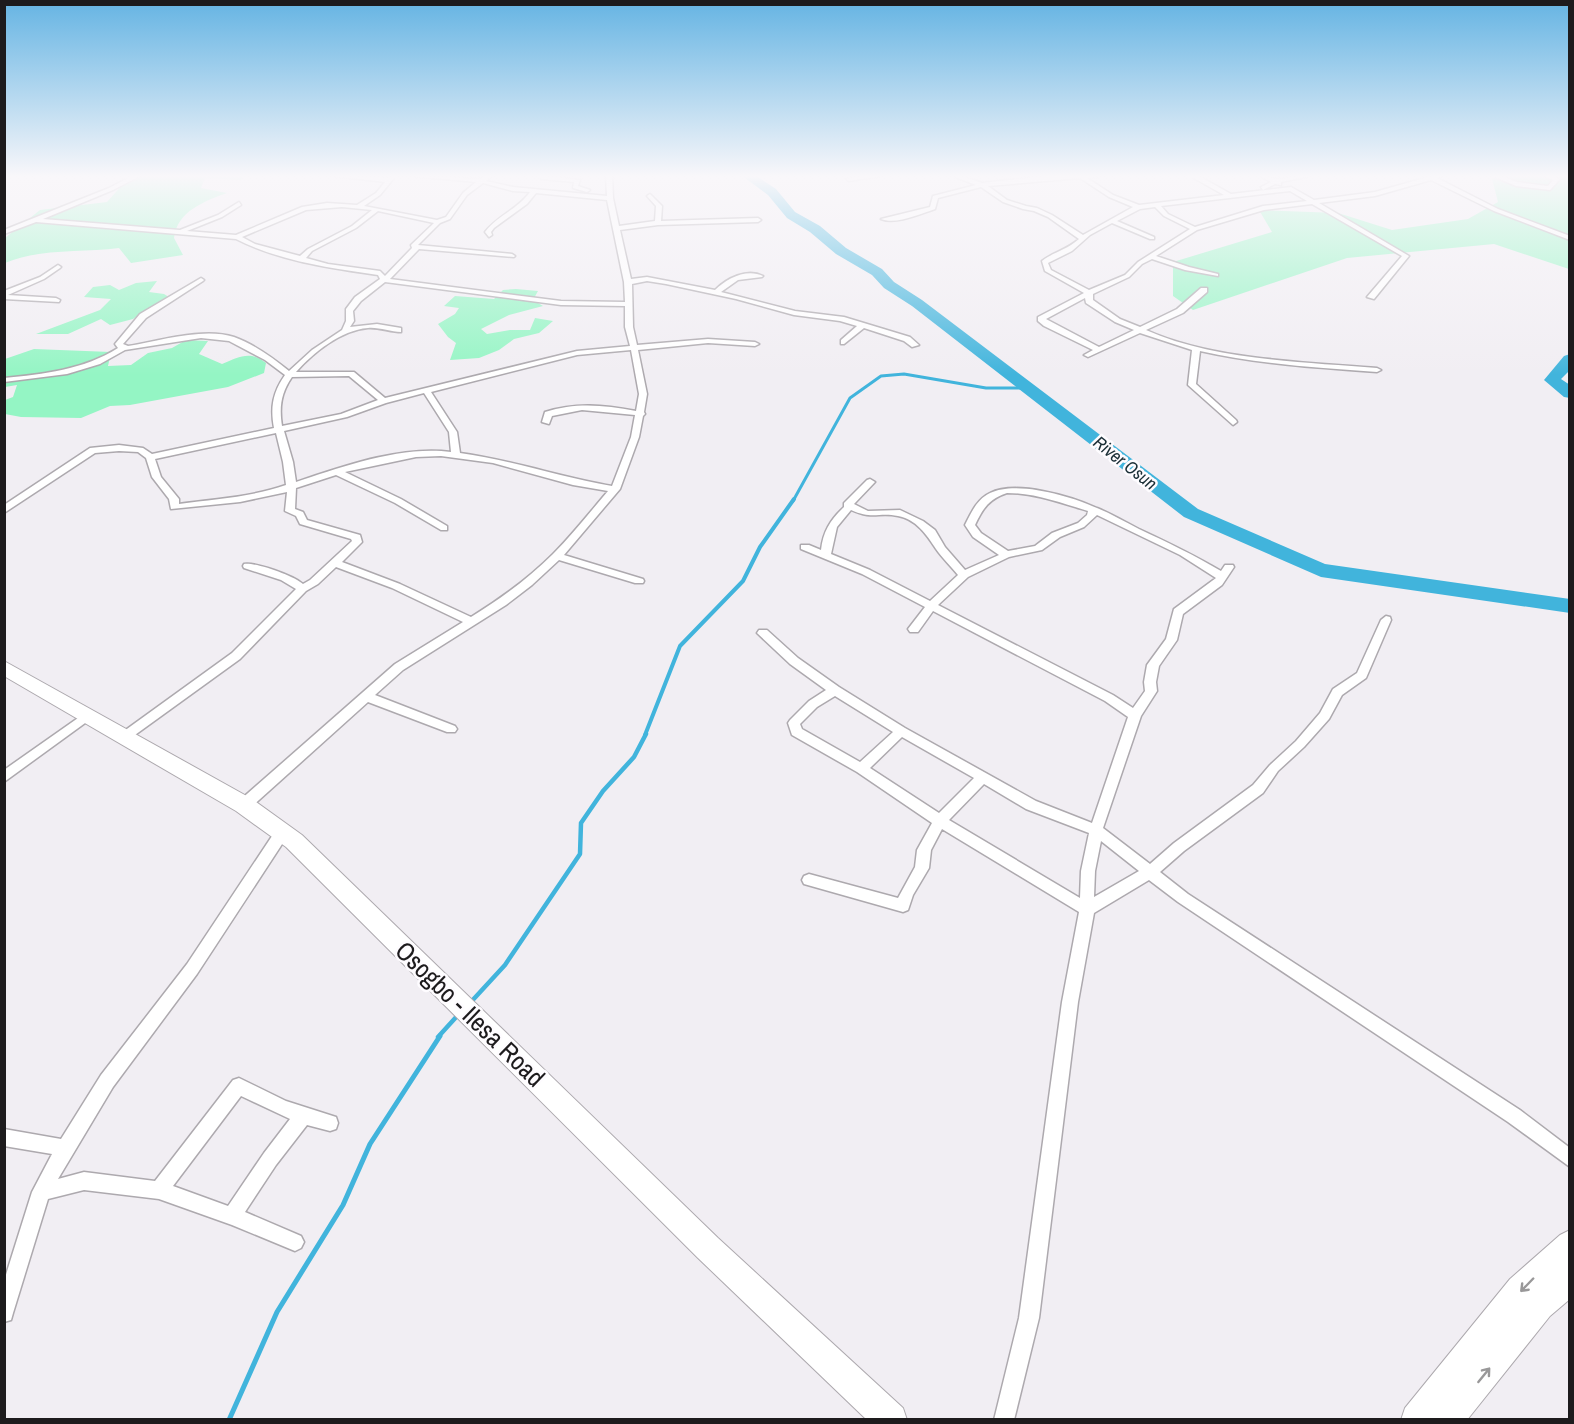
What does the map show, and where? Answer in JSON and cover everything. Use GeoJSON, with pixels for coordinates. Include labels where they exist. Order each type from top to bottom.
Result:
{"type":"FeatureCollection","features":[{"type":"Feature","properties":{"kind":"main road","name":"Osogbo - Ilesa Road"},"geometry":{"type":"LineString","coordinates":[[4,667],[244,805],[283,831],[708,1248],[891,1419]]}},
{"type":"Feature","properties":{"kind":"main road"},"geometry":{"type":"LineString","coordinates":[[1417,1419],[1521,1290],[1569,1245]]}},
{"type":"Feature","properties":{"kind":"main road"},"geometry":{"type":"LineString","coordinates":[[1446,1419],[1539,1305],[1569,1279]]}},
{"type":"Feature","properties":{"kind":"street"},"geometry":{"type":"LineString","coordinates":[[246,241],[342,269],[380,273],[384,280]]}},
{"type":"Feature","properties":{"kind":"street"},"geometry":{"type":"LineString","coordinates":[[303,257],[310,250],[326,241]]}},
{"type":"Feature","properties":{"kind":"street"},"geometry":{"type":"LineString","coordinates":[[413,246],[418,241]]}},
{"type":"Feature","properties":{"kind":"street"},"geometry":{"type":"LineString","coordinates":[[244,805],[399,667],[528,583],[557,555],[615,489],[635,437],[641,414],[641,378],[629,327],[628,282],[620,241]]}},
{"type":"Feature","properties":{"kind":"street"},"geometry":{"type":"LineString","coordinates":[[1081,241],[1051,257],[1044,266],[1048,271],[1089,293]]}},
{"type":"Feature","properties":{"kind":"street"},"geometry":{"type":"LineString","coordinates":[[1099,350],[1041,319],[1127,276],[1140,263],[1175,241]]}},
{"type":"Feature","properties":{"kind":"street"},"geometry":{"type":"LineString","coordinates":[[1371,297],[1406,256],[1381,241]]}},
{"type":"Feature","properties":{"kind":"street"},"geometry":{"type":"LineString","coordinates":[[413,246],[512,256]]}},
{"type":"Feature","properties":{"kind":"street"},"geometry":{"type":"LineString","coordinates":[[124,737],[236,656],[302,589],[314,582],[358,539],[303,522],[300,514],[290,512],[291,491],[280,429],[277,424],[278,395],[282,382],[310,354],[345,329],[350,321],[349,311],[352,305],[384,280],[416,248],[413,246]]}},
{"type":"Feature","properties":{"kind":"street"},"geometry":{"type":"LineString","coordinates":[[1151,256],[1188,269],[1216,275]]}},
{"type":"Feature","properties":{"kind":"street"},"geometry":{"type":"LineString","coordinates":[[4,295],[42,278],[58,267]]}},
{"type":"Feature","properties":{"kind":"street"},"geometry":{"type":"LineString","coordinates":[[716,293],[735,278],[760,276]]}},
{"type":"Feature","properties":{"kind":"street"},"geometry":{"type":"LineString","coordinates":[[124,347],[119,344],[143,316],[201,280]]}},
{"type":"Feature","properties":{"kind":"street"},"geometry":{"type":"LineString","coordinates":[[384,280],[561,303],[628,304]]}},
{"type":"Feature","properties":{"kind":"street"},"geometry":{"type":"LineString","coordinates":[[628,282],[653,280],[794,313],[841,319],[907,339],[915,345]]}},
{"type":"Feature","properties":{"kind":"street"},"geometry":{"type":"LineString","coordinates":[[1088,355],[1138,329],[1180,311],[1204,290]]}},
{"type":"Feature","properties":{"kind":"street"},"geometry":{"type":"LineString","coordinates":[[1089,293],[1089,301],[1103,312],[1138,329],[1196,349],[1377,370]]}},
{"type":"Feature","properties":{"kind":"street"},"geometry":{"type":"LineString","coordinates":[[4,295],[56,300]]}},
{"type":"Feature","properties":{"kind":"street"},"geometry":{"type":"LineString","coordinates":[[345,329],[382,326],[398,330]]}},
{"type":"Feature","properties":{"kind":"street"},"geometry":{"type":"LineString","coordinates":[[844,342],[862,326]]}},
{"type":"Feature","properties":{"kind":"street"},"geometry":{"type":"LineString","coordinates":[[4,380],[86,367],[102,361],[124,347],[216,336],[231,339],[268,358],[290,375],[351,374],[383,401]]}},
{"type":"Feature","properties":{"kind":"street"},"geometry":{"type":"LineString","coordinates":[[4,510],[93,450],[131,448],[150,457],[345,416],[383,401],[577,352],[708,341],[755,344]]}},
{"type":"Feature","properties":{"kind":"street"},"geometry":{"type":"LineString","coordinates":[[1196,349],[1192,385],[1233,422]]}},
{"type":"Feature","properties":{"kind":"street"},"geometry":{"type":"LineString","coordinates":[[426,390],[453,432],[456,455]]}},
{"type":"Feature","properties":{"kind":"street"},"geometry":{"type":"LineString","coordinates":[[546,422],[548,414],[582,408],[607,408],[641,414]]}},
{"type":"Feature","properties":{"kind":"street"},"geometry":{"type":"LineString","coordinates":[[150,457],[157,477],[174,499],[174,507],[240,499],[279,491],[282,494],[335,471],[416,454],[456,455],[494,460],[573,482],[615,489]]}},
{"type":"Feature","properties":{"kind":"street"},"geometry":{"type":"LineString","coordinates":[[335,471],[398,501],[444,528]]}},
{"type":"Feature","properties":{"kind":"street"},"geometry":{"type":"LineString","coordinates":[[870,482],[864,490],[846,503],[867,513],[900,513],[920,523],[931,532],[941,549],[964,575]]}},
{"type":"Feature","properties":{"kind":"street"},"geometry":{"type":"LineString","coordinates":[[1004,1419],[1029,1318],[1070,1002],[1087,909],[1088,871],[1095,830],[1135,715],[1151,691],[1153,664],[1171,640],[1178,612],[1208,591],[1226,572],[1093,509],[1044,494],[1010,489],[993,493],[974,512],[970,525],[977,535],[1006,555]]}},
{"type":"Feature","properties":{"kind":"street"},"geometry":{"type":"LineString","coordinates":[[826,554],[827,533],[850,506]]}},
{"type":"Feature","properties":{"kind":"street"},"geometry":{"type":"LineString","coordinates":[[914,629],[932,605],[964,575],[1006,555],[1038,548],[1056,535],[1081,525],[1092,516],[1093,509]]}},
{"type":"Feature","properties":{"kind":"street"},"geometry":{"type":"LineString","coordinates":[[805,547],[826,554],[932,605],[1088,687],[1135,715]]}},
{"type":"Feature","properties":{"kind":"street"},"geometry":{"type":"LineString","coordinates":[[557,555],[639,581]]}},
{"type":"Feature","properties":{"kind":"street"},"geometry":{"type":"LineString","coordinates":[[335,563],[396,586],[471,622]]}},
{"type":"Feature","properties":{"kind":"street"},"geometry":{"type":"LineString","coordinates":[[248,567],[266,574],[289,578],[302,589]]}},
{"type":"Feature","properties":{"kind":"street"},"geometry":{"type":"LineString","coordinates":[[1087,909],[1150,872],[1179,847],[1258,789],[1274,768],[1325,716],[1337,692],[1362,675],[1386,620]]}},
{"type":"Feature","properties":{"kind":"street"},"geometry":{"type":"LineString","coordinates":[[763,633],[795,661],[835,690],[901,731],[1031,805],[1095,830],[1184,898],[1514,1116],[1569,1159]]}},
{"type":"Feature","properties":{"kind":"street"},"geometry":{"type":"LineString","coordinates":[[835,690],[800,715],[794,723],[796,732],[861,769],[939,821],[1087,909]]}},
{"type":"Feature","properties":{"kind":"street"},"geometry":{"type":"LineString","coordinates":[[368,697],[451,729]]}},
{"type":"Feature","properties":{"kind":"street"},"geometry":{"type":"LineString","coordinates":[[4,777],[88,716]]}},
{"type":"Feature","properties":{"kind":"street"},"geometry":{"type":"LineString","coordinates":[[861,769],[901,731]]}},
{"type":"Feature","properties":{"kind":"street"},"geometry":{"type":"LineString","coordinates":[[809,880],[903,906],[906,894],[922,868],[924,850],[939,821],[983,777]]}},
{"type":"Feature","properties":{"kind":"street"},"geometry":{"type":"LineString","coordinates":[[4,1313],[41,1192],[65,1148],[107,1081],[192,969],[283,831]]}},
{"type":"Feature","properties":{"kind":"street"},"geometry":{"type":"LineString","coordinates":[[159,1190],[239,1086],[302,1118],[330,1123]]}},
{"type":"Feature","properties":{"kind":"street"},"geometry":{"type":"LineString","coordinates":[[232,1216],[270,1159],[302,1118]]}},
{"type":"Feature","properties":{"kind":"street"},"geometry":{"type":"LineString","coordinates":[[4,1137],[65,1148]]}},
{"type":"Feature","properties":{"kind":"street"},"geometry":{"type":"LineString","coordinates":[[41,1192],[84,1181],[159,1190],[295,1242]]}},
{"type":"Feature","properties":{"kind":"green space"},"geometry":{"type":"Polygon","coordinates":[[[5,241],[176,241],[183,255],[131,263],[119,248],[47,253],[18,258],[5,263],[5,241]]]}},
{"type":"Feature","properties":{"kind":"green space"},"geometry":{"type":"Polygon","coordinates":[[[1241,241],[1569,241],[1569,269],[1494,244],[1347,258],[1193,310],[1173,296],[1173,262],[1241,241]]]}},
{"type":"Feature","properties":{"kind":"green space"},"geometry":{"type":"Polygon","coordinates":[[[157,281],[149,292],[164,294],[172,299],[144,311],[133,319],[110,325],[101,319],[68,334],[36,334],[100,310],[111,299],[84,297],[93,287],[110,285],[119,290],[136,283],[157,281]]]}},
{"type":"Feature","properties":{"kind":"green space"},"geometry":{"type":"Polygon","coordinates":[[[503,290],[538,291],[533,300],[543,306],[509,315],[481,329],[487,334],[510,330],[530,330],[535,318],[553,321],[539,333],[514,339],[499,350],[479,358],[450,360],[456,343],[438,324],[455,314],[459,308],[444,306],[455,296],[494,299],[503,290]]]}},
{"type":"Feature","properties":{"kind":"green space"},"geometry":{"type":"Polygon","coordinates":[[[186,340],[208,341],[199,354],[222,364],[244,356],[260,359],[266,363],[264,373],[228,387],[130,405],[110,406],[81,418],[21,417],[5,414],[5,400],[13,397],[17,385],[5,387],[5,359],[34,349],[111,352],[108,366],[131,365],[148,353],[172,348],[186,340]]]}},
{"type":"Feature","properties":{"kind":"waterway","name":"River Osun"},"geometry":{"type":"LineString","coordinates":[[830,241],[841,251],[877,272],[889,285],[917,303],[1191,513],[1321,570],[1570,606]]}},
{"type":"Feature","properties":{"kind":"waterway","name":"River Osun"},"geometry":{"type":"LineString","coordinates":[[1570,359],[1552,380],[1570,393]]}},
{"type":"Feature","properties":{"kind":"waterway"},"geometry":{"type":"LineString","coordinates":[[793,501],[850,398],[881,376],[904,374],[986,388],[1028,388]]}},
{"type":"Feature","properties":{"kind":"waterway"},"geometry":{"type":"LineString","coordinates":[[645,735],[680,646],[743,581],[760,547],[794,499]]}},
{"type":"Feature","properties":{"kind":"waterway"},"geometry":{"type":"LineString","coordinates":[[470,1003],[505,965],[580,854],[581,823],[603,791],[634,757],[646,734]]}},
{"type":"Feature","properties":{"kind":"waterway"},"geometry":{"type":"LineString","coordinates":[[438,1037],[458,1015]]}},
{"type":"Feature","properties":{"kind":"waterway"},"geometry":{"type":"LineString","coordinates":[[229,1420],[277,1312],[343,1205],[370,1144],[440,1036]]}}]}
